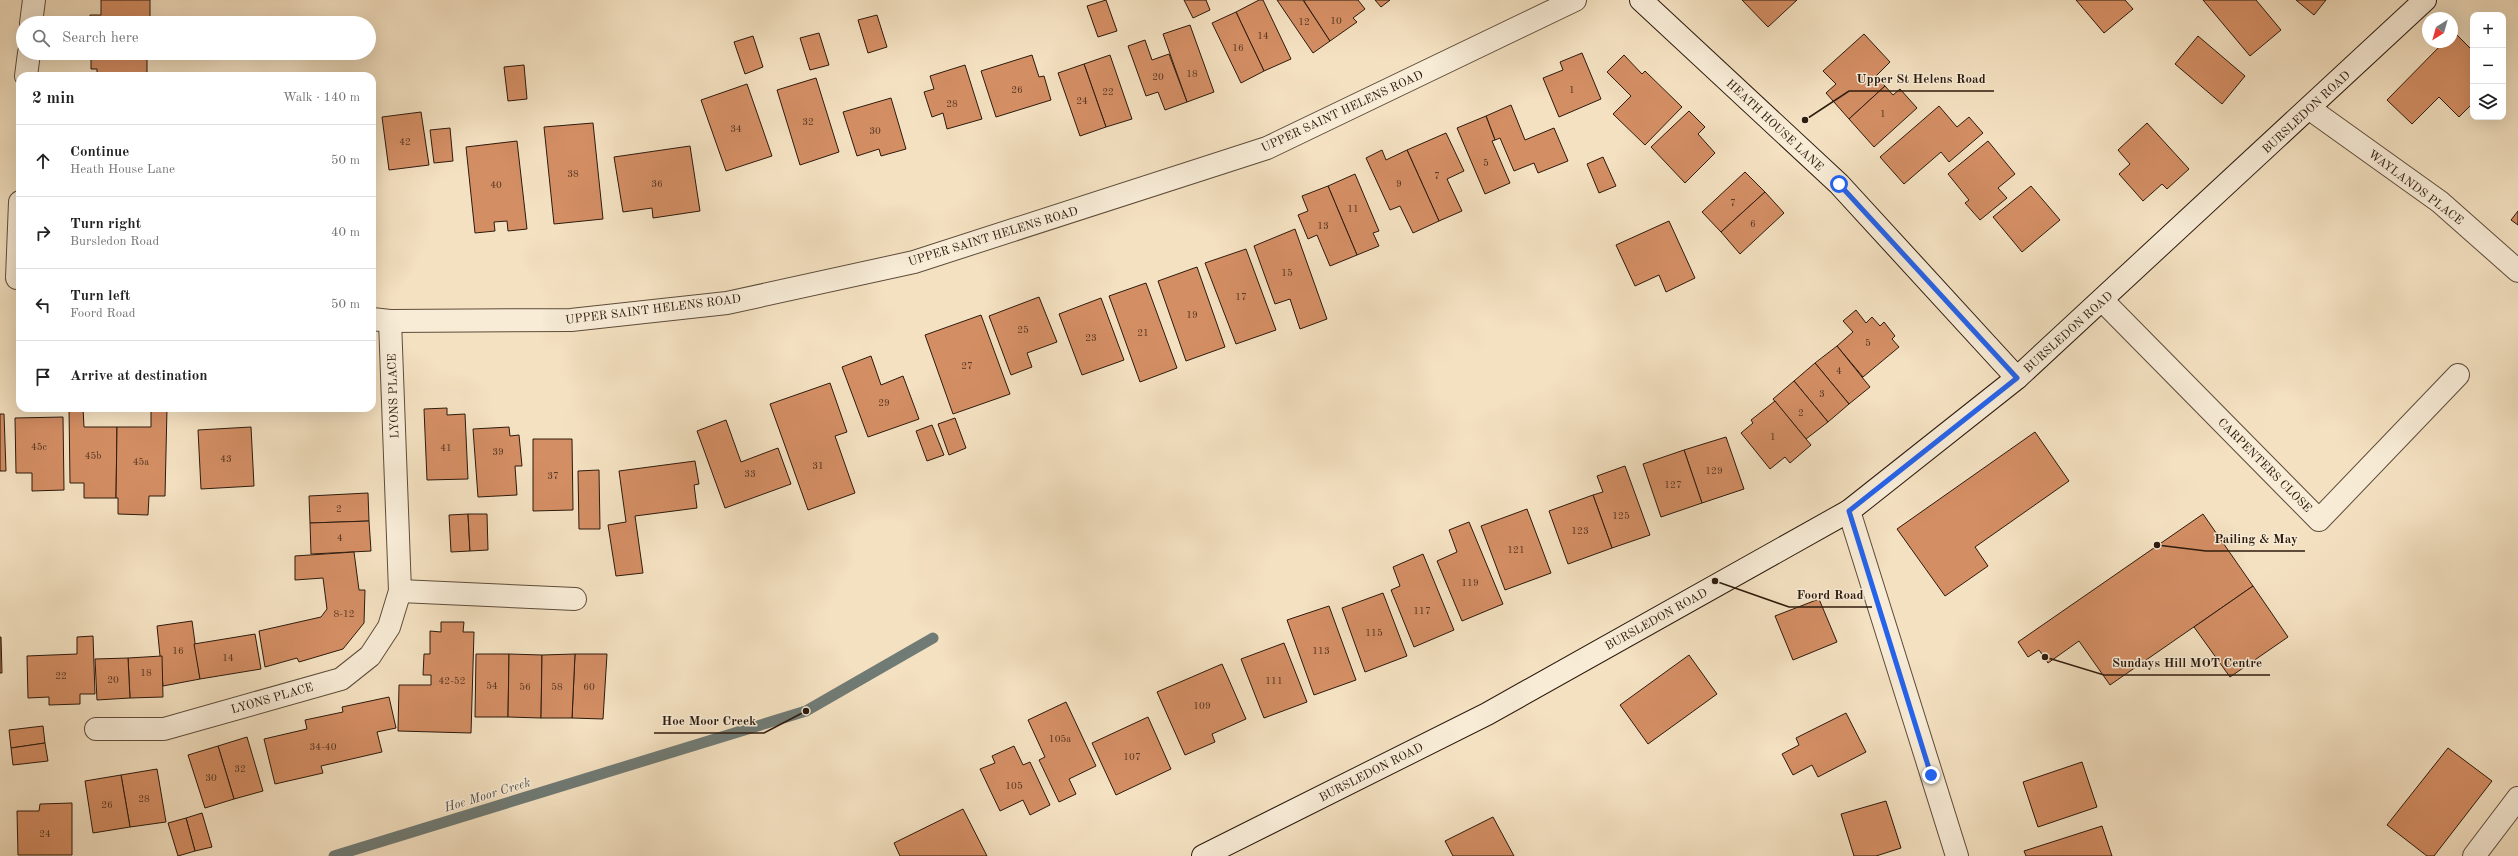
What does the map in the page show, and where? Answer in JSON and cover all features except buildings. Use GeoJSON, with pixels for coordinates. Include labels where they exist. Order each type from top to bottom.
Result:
{"type":"FeatureCollection","features":[{"type":"Feature","properties":{"kind":"street"},"geometry":{"type":"LineString","coordinates":[[33,16],[34,0]]}},
{"type":"Feature","properties":{"kind":"street","name":"UPPER SAINT HELENS ROAD"},"geometry":{"type":"LineString","coordinates":[[381,320],[571,320],[719,304],[914,262],[1267,148],[1575,0]]}},
{"type":"Feature","properties":{"kind":"street","name":"HEATH HOUSE LANE"},"geometry":{"type":"LineString","coordinates":[[1641,0],[1839,184],[2017,378]]}},
{"type":"Feature","properties":{"kind":"street","name":"BURSLEDON ROAD"},"geometry":{"type":"LineString","coordinates":[[1203,856],[1487,714],[1849,511],[2017,378],[2310,109],[2425,0]]}},
{"type":"Feature","properties":{"kind":"street"},"geometry":{"type":"LineString","coordinates":[[26,72],[27,60]]}},
{"type":"Feature","properties":{"kind":"street","name":"WAYLANDS PLACE"},"geometry":{"type":"LineString","coordinates":[[2310,109],[2440,202],[2518,271]]}},
{"type":"Feature","properties":{"kind":"street"},"geometry":{"type":"LineString","coordinates":[[12,278],[16,240]]}},
{"type":"Feature","properties":{"kind":"street","name":"CARPENTERS CLOSE"},"geometry":{"type":"LineString","coordinates":[[2102,300],[2319,520],[2458,375]]}},
{"type":"Feature","properties":{"kind":"street","name":"LYONS PLACE"},"geometry":{"type":"LineString","coordinates":[[96,729],[164,729],[341,679],[370,656],[389,627],[400,591],[381,320]]}},
{"type":"Feature","properties":{"kind":"street"},"geometry":{"type":"LineString","coordinates":[[1849,511],[1957,856]]}},
{"type":"Feature","properties":{"kind":"street"},"geometry":{"type":"LineString","coordinates":[[400,591],[575,599]]}},
{"type":"Feature","properties":{"kind":"street"},"geometry":{"type":"LineString","coordinates":[[2474,856],[2515,809]]}},
{"type":"Feature","properties":{"kind":"waterway","name":"Hoe Moor Creek"},"geometry":{"type":"LineString","coordinates":[[334,856],[806,711],[933,638]]}},
{"type":"Feature","properties":{"kind":"place","name":"Upper St Helens Road"},"geometry":{"type":"Point","coordinates":[1805,120]}},
{"type":"Feature","properties":{"kind":"place","name":"Pailing & May"},"geometry":{"type":"Point","coordinates":[2157,545]}},
{"type":"Feature","properties":{"kind":"place","name":"Foord Road"},"geometry":{"type":"Point","coordinates":[1715,581]}},
{"type":"Feature","properties":{"kind":"place","name":"Sundays Hill MOT Centre"},"geometry":{"type":"Point","coordinates":[2045,657]}},
{"type":"Feature","properties":{"kind":"place","name":"Hoe Moor Creek"},"geometry":{"type":"Point","coordinates":[806,711]}},
{"type":"Feature","properties":{"kind":"route"},"geometry":{"type":"LineString","coordinates":[[1839,184],[2017,378],[1849,511],[1931,775]]}}]}
